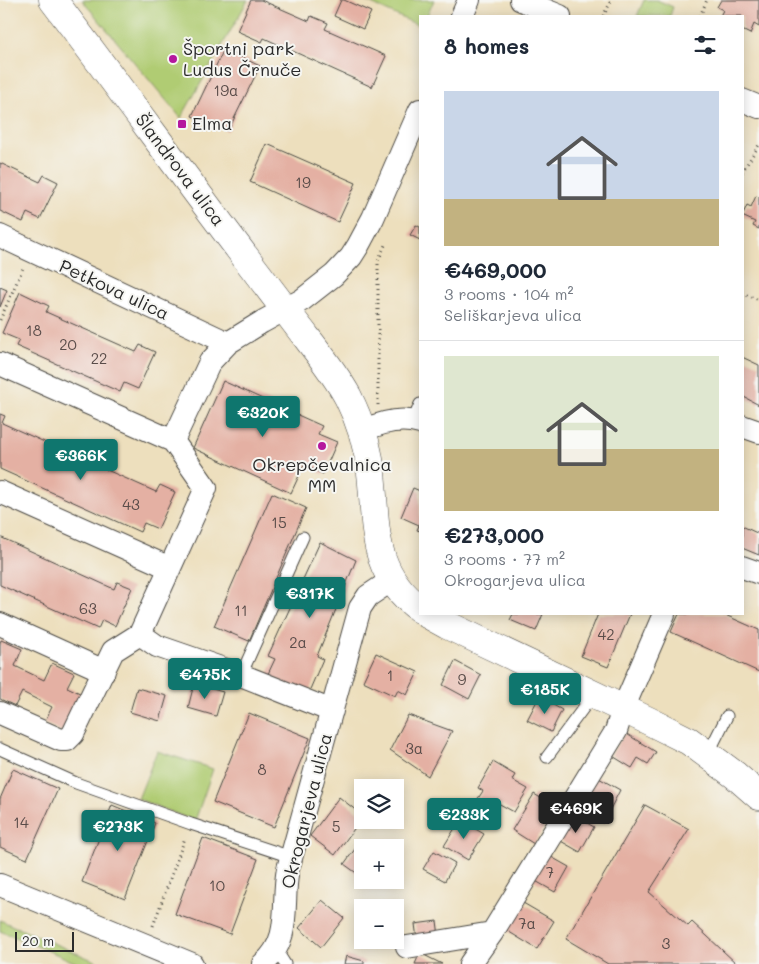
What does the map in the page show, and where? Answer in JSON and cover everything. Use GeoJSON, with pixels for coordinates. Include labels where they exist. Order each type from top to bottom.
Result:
{"type":"FeatureCollection","features":[{"type":"Feature","properties":{"kind":"street","name":"Šlandrova ulica"},"geometry":{"type":"LineString","coordinates":[[53,0],[308,339],[347,396],[358,419],[369,428],[365,442],[377,544],[386,570],[392,580],[407,598],[419,608]]}},
{"type":"Feature","properties":{"kind":"street"},"geometry":{"type":"LineString","coordinates":[[462,15],[469,0]]}},
{"type":"Feature","properties":{"kind":"street"},"geometry":{"type":"LineString","coordinates":[[521,0],[558,15]]}},
{"type":"Feature","properties":{"kind":"street"},"geometry":{"type":"LineString","coordinates":[[744,101],[759,106]]}},
{"type":"Feature","properties":{"kind":"street"},"geometry":{"type":"LineString","coordinates":[[172,441],[210,362],[228,343],[302,300],[343,267],[358,246],[373,218],[419,112]]}},
{"type":"Feature","properties":{"kind":"street","name":"Petkova ulica"},"geometry":{"type":"LineString","coordinates":[[0,236],[228,343]]}},
{"type":"Feature","properties":{"kind":"street"},"geometry":{"type":"LineString","coordinates":[[0,364],[172,441],[206,488],[140,634],[114,651],[73,734],[67,740],[61,740],[0,713]]}},
{"type":"Feature","properties":{"kind":"street"},"geometry":{"type":"LineString","coordinates":[[369,428],[418,416]]}},
{"type":"Feature","properties":{"kind":"street"},"geometry":{"type":"LineString","coordinates":[[744,427],[759,432]]}},
{"type":"Feature","properties":{"kind":"street"},"geometry":{"type":"LineString","coordinates":[[0,492],[170,568]]}},
{"type":"Feature","properties":{"kind":"street"},"geometry":{"type":"LineString","coordinates":[[744,568],[759,573]]}},
{"type":"Feature","properties":{"kind":"street","name":"Okrogarjeva ulica"},"geometry":{"type":"LineString","coordinates":[[275,959],[284,928],[286,886],[291,857],[360,608],[368,596],[376,589],[392,580]]}},
{"type":"Feature","properties":{"kind":"street"},"geometry":{"type":"LineString","coordinates":[[429,615],[593,695],[650,720],[689,741],[736,775],[759,796]]}},
{"type":"Feature","properties":{"kind":"street"},"geometry":{"type":"LineString","coordinates":[[470,964],[492,933],[616,731],[623,709],[664,615]]}},
{"type":"Feature","properties":{"kind":"street"},"geometry":{"type":"LineString","coordinates":[[0,624],[104,670]]}},
{"type":"Feature","properties":{"kind":"street","name":"Okrogarjeva ulica"},"geometry":{"type":"LineString","coordinates":[[140,634],[157,646],[241,675],[332,711]]}},
{"type":"Feature","properties":{"kind":"street"},"geometry":{"type":"LineString","coordinates":[[0,885],[192,964]]}},
{"type":"Feature","properties":{"kind":"street"},"geometry":{"type":"LineString","coordinates":[[407,947],[492,933]]}},
{"type":"Feature","properties":{"kind":"lane"},"geometry":{"type":"LineString","coordinates":[[241,675],[303,537]]}},
{"type":"Feature","properties":{"kind":"lane"},"geometry":{"type":"LineString","coordinates":[[547,757],[593,695]]}},
{"type":"Feature","properties":{"kind":"lane"},"geometry":{"type":"LineString","coordinates":[[708,754],[727,716]]}},
{"type":"Feature","properties":{"kind":"lane"},"geometry":{"type":"LineString","coordinates":[[0,749],[76,783],[291,857]]}},
{"type":"Feature","properties":{"kind":"path"},"geometry":{"type":"LineString","coordinates":[[604,15],[612,0]]}},
{"type":"Feature","properties":{"kind":"path"},"geometry":{"type":"LineString","coordinates":[[700,15],[707,0]]}},
{"type":"Feature","properties":{"kind":"path"},"geometry":{"type":"LineString","coordinates":[[744,169],[759,145]]}},
{"type":"Feature","properties":{"kind":"path"},"geometry":{"type":"LineString","coordinates":[[369,428],[379,401],[378,261],[388,236]]}},
{"type":"Feature","properties":{"kind":"path"},"geometry":{"type":"LineString","coordinates":[[0,320],[31,251]]}},
{"type":"Feature","properties":{"kind":"path"},"geometry":{"type":"LineString","coordinates":[[744,294],[759,300]]}},
{"type":"Feature","properties":{"kind":"path"},"geometry":{"type":"LineString","coordinates":[[146,945],[191,824]]}},
{"type":"Feature","properties":{"kind":"green space","name":"Športni park Ludus Črnuče"},"geometry":{"type":"Polygon","coordinates":[[[82,0],[248,0],[181,118],[82,0]]]}},
{"type":"Feature","properties":{"kind":"green space"},"geometry":{"type":"Polygon","coordinates":[[[363,0],[434,0],[427,15],[419,15],[419,26],[363,0]]]}},
{"type":"Feature","properties":{"kind":"green space"},"geometry":{"type":"Polygon","coordinates":[[[644,0],[657,0],[673,7],[670,15],[637,15],[644,0]]]}},
{"type":"Feature","properties":{"kind":"green space"},"geometry":{"type":"Polygon","coordinates":[[[157,751],[213,769],[195,821],[138,799],[157,751]]]}},
{"type":"Feature","properties":{"kind":"green space"},"geometry":{"type":"Polygon","coordinates":[[[0,920],[102,964],[78,964],[0,931],[0,920]]]}},
{"type":"Feature","properties":{"kind":"building"},"geometry":{"type":"Polygon","coordinates":[[[251,0],[261,0],[309,21],[311,16],[328,23],[325,29],[386,56],[372,87],[264,38],[262,42],[237,31],[251,0]]]}},
{"type":"Feature","properties":{"kind":"building"},"geometry":{"type":"Polygon","coordinates":[[[341,0],[371,12],[363,29],[334,16],[341,0]]]}},
{"type":"Feature","properties":{"kind":"building"},"geometry":{"type":"Polygon","coordinates":[[[721,0],[759,0],[759,27],[754,24],[750,34],[744,31],[744,15],[720,15],[723,10],[717,7],[721,0]]]}},
{"type":"Feature","properties":{"kind":"building"},"geometry":{"type":"Polygon","coordinates":[[[224,49],[260,66],[228,131],[192,116],[224,49]]]}},
{"type":"Feature","properties":{"kind":"building"},"geometry":{"type":"Polygon","coordinates":[[[267,144],[356,183],[338,222],[250,182],[267,144]]]}},
{"type":"Feature","properties":{"kind":"building"},"geometry":{"type":"Polygon","coordinates":[[[0,163],[40,182],[44,175],[58,182],[40,219],[27,213],[23,222],[0,211],[0,163]]]}},
{"type":"Feature","properties":{"kind":"building"},"geometry":{"type":"Polygon","coordinates":[[[756,196],[759,197],[759,229],[753,226],[755,222],[744,217],[747,205],[751,207],[756,196]]]}},
{"type":"Feature","properties":{"kind":"building"},"geometry":{"type":"Polygon","coordinates":[[[416,225],[419,226],[419,240],[410,235],[416,225]]]}},
{"type":"Feature","properties":{"kind":"building"},"geometry":{"type":"Polygon","coordinates":[[[0,287],[7,290],[0,307],[0,287]]]}},
{"type":"Feature","properties":{"kind":"building"},"geometry":{"type":"Polygon","coordinates":[[[20,292],[49,306],[46,312],[136,352],[140,345],[155,352],[138,389],[124,383],[120,392],[16,346],[19,340],[2,333],[20,292]]]}},
{"type":"Feature","properties":{"kind":"building"},"geometry":{"type":"Polygon","coordinates":[[[744,358],[759,365],[759,405],[744,397],[744,358]]]}},
{"type":"Feature","properties":{"kind":"building"},"geometry":{"type":"Polygon","coordinates":[[[223,381],[322,426],[318,434],[337,442],[323,474],[304,465],[291,493],[193,448],[223,381]]]}},
{"type":"Feature","properties":{"kind":"building"},"geometry":{"type":"Polygon","coordinates":[[[0,414],[5,416],[2,423],[156,492],[160,485],[175,492],[158,529],[144,523],[140,532],[0,469],[0,414]]]}},
{"type":"Feature","properties":{"kind":"building"},"geometry":{"type":"Polygon","coordinates":[[[413,488],[419,491],[419,525],[401,517],[413,488]]]}},
{"type":"Feature","properties":{"kind":"building"},"geometry":{"type":"Polygon","coordinates":[[[272,493],[306,508],[249,641],[214,626],[272,493]]]}},
{"type":"Feature","properties":{"kind":"building"},"geometry":{"type":"Polygon","coordinates":[[[744,527],[759,534],[759,555],[744,549],[744,527]]]}},
{"type":"Feature","properties":{"kind":"building"},"geometry":{"type":"Polygon","coordinates":[[[0,537],[114,589],[117,582],[132,588],[115,626],[102,620],[98,629],[0,585],[0,537]]]}},
{"type":"Feature","properties":{"kind":"building"},"geometry":{"type":"Polygon","coordinates":[[[320,542],[356,560],[317,656],[323,659],[308,694],[267,676],[275,659],[268,656],[320,542]]]}},
{"type":"Feature","properties":{"kind":"building"},"geometry":{"type":"Polygon","coordinates":[[[512,615],[543,615],[536,631],[510,620],[512,615]]]}},
{"type":"Feature","properties":{"kind":"building"},"geometry":{"type":"Polygon","coordinates":[[[598,615],[630,615],[608,667],[581,656],[598,615]]]}},
{"type":"Feature","properties":{"kind":"building"},"geometry":{"type":"Polygon","coordinates":[[[679,615],[725,615],[759,630],[759,672],[671,632],[679,615]]]}},
{"type":"Feature","properties":{"kind":"building"},"geometry":{"type":"Polygon","coordinates":[[[1,640],[22,649],[15,666],[44,680],[52,663],[74,673],[67,687],[82,694],[63,732],[44,723],[52,707],[22,692],[15,706],[0,699],[1,640]]]}},
{"type":"Feature","properties":{"kind":"building"},"geometry":{"type":"Polygon","coordinates":[[[376,653],[418,672],[407,695],[398,690],[395,696],[363,681],[376,653]]]}},
{"type":"Feature","properties":{"kind":"building"},"geometry":{"type":"Polygon","coordinates":[[[455,661],[481,675],[469,699],[443,685],[455,661]]]}},
{"type":"Feature","properties":{"kind":"building"},"geometry":{"type":"Polygon","coordinates":[[[194,684],[223,692],[216,716],[188,708],[194,684]]]}},
{"type":"Feature","properties":{"kind":"building"},"geometry":{"type":"Polygon","coordinates":[[[137,688],[167,696],[160,721],[130,712],[137,688]]]}},
{"type":"Feature","properties":{"kind":"building"},"geometry":{"type":"Polygon","coordinates":[[[539,697],[562,710],[551,732],[527,720],[539,697]]]}},
{"type":"Feature","properties":{"kind":"building"},"geometry":{"type":"Polygon","coordinates":[[[249,713],[310,738],[274,827],[213,802],[249,713]]]}},
{"type":"Feature","properties":{"kind":"building"},"geometry":{"type":"Polygon","coordinates":[[[408,715],[452,731],[428,776],[390,750],[408,715]]]}},
{"type":"Feature","properties":{"kind":"building"},"geometry":{"type":"Polygon","coordinates":[[[625,733],[656,752],[648,764],[638,758],[632,768],[611,755],[625,733]]]}},
{"type":"Feature","properties":{"kind":"building"},"geometry":{"type":"Polygon","coordinates":[[[493,762],[515,775],[512,780],[528,789],[514,812],[498,803],[494,810],[477,800],[483,791],[478,788],[493,762]]]}},
{"type":"Feature","properties":{"kind":"building"},"geometry":{"type":"Polygon","coordinates":[[[13,769],[58,789],[27,859],[0,847],[0,799],[13,769]]]}},
{"type":"Feature","properties":{"kind":"building"},"geometry":{"type":"Polygon","coordinates":[[[597,777],[620,790],[603,823],[579,810],[597,777]]]}},
{"type":"Feature","properties":{"kind":"building"},"geometry":{"type":"Polygon","coordinates":[[[534,794],[556,807],[534,844],[512,830],[534,794]]]}},
{"type":"Feature","properties":{"kind":"building"},"geometry":{"type":"Polygon","coordinates":[[[339,797],[354,809],[354,829],[335,855],[310,836],[339,797]]]}},
{"type":"Feature","properties":{"kind":"building"},"geometry":{"type":"Polygon","coordinates":[[[112,805],[155,823],[125,899],[82,882],[112,805]]]}},
{"type":"Feature","properties":{"kind":"building"},"geometry":{"type":"Polygon","coordinates":[[[645,805],[689,829],[649,892],[688,926],[692,922],[737,964],[608,964],[566,939],[645,805]]]}},
{"type":"Feature","properties":{"kind":"building"},"geometry":{"type":"Polygon","coordinates":[[[573,815],[594,827],[580,852],[559,840],[573,815]]]}},
{"type":"Feature","properties":{"kind":"building"},"geometry":{"type":"Polygon","coordinates":[[[460,820],[484,834],[468,860],[444,846],[460,820]]]}},
{"type":"Feature","properties":{"kind":"building"},"geometry":{"type":"Polygon","coordinates":[[[203,838],[258,859],[230,934],[175,914],[203,838]]]}},
{"type":"Feature","properties":{"kind":"building"},"geometry":{"type":"Polygon","coordinates":[[[354,850],[354,871],[344,864],[354,850]]]}},
{"type":"Feature","properties":{"kind":"building"},"geometry":{"type":"Polygon","coordinates":[[[434,851],[455,863],[445,881],[423,869],[434,851]]]}},
{"type":"Feature","properties":{"kind":"building"},"geometry":{"type":"Polygon","coordinates":[[[546,854],[569,867],[555,892],[532,879],[546,854]]]}},
{"type":"Feature","properties":{"kind":"building"},"geometry":{"type":"Polygon","coordinates":[[[322,900],[344,918],[321,947],[299,928],[322,900]]]}},
{"type":"Feature","properties":{"kind":"building"},"geometry":{"type":"Polygon","coordinates":[[[518,900],[554,921],[537,949],[501,927],[518,900]]]}},
{"type":"Feature","properties":{"kind":"building"},"geometry":{"type":"Polygon","coordinates":[[[437,921],[439,936],[417,939],[415,924],[437,921]]]}},
{"type":"Feature","properties":{"kind":"building"},"geometry":{"type":"Polygon","coordinates":[[[420,953],[442,964],[415,964],[420,953]]]}},
{"type":"Feature","properties":{"kind":"building"},"geometry":{"type":"Polygon","coordinates":[[[346,956],[364,961],[364,964],[344,964],[346,956]]]}},
{"type":"Feature","properties":{"kind":"place","name":"Športni park Ludus Črnuče"},"geometry":{"type":"Point","coordinates":[173,59]}},
{"type":"Feature","properties":{"kind":"place","name":"Elma"},"geometry":{"type":"Point","coordinates":[182,124]}},
{"type":"Feature","properties":{"kind":"place","name":"Okrepčevalnica MM"},"geometry":{"type":"Point","coordinates":[322,446]}}]}
